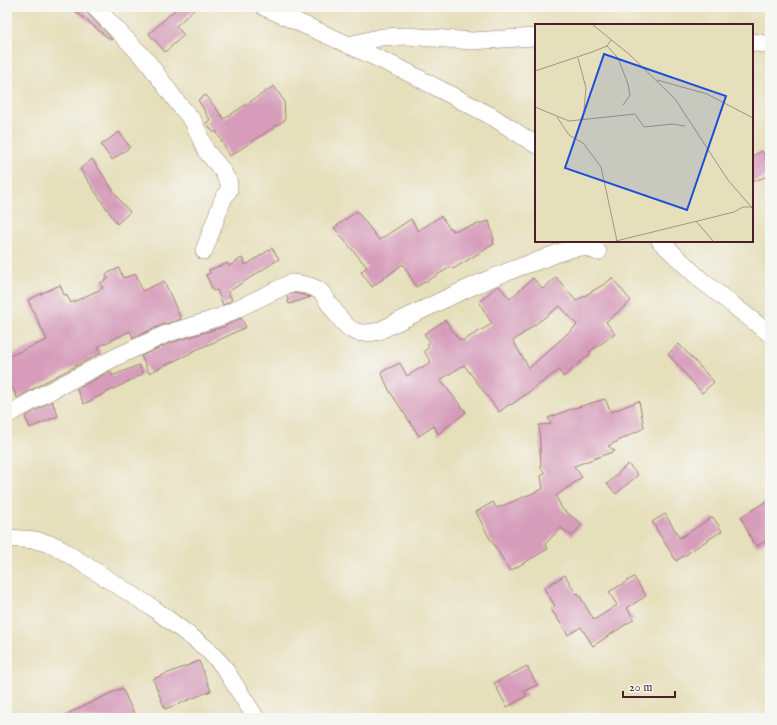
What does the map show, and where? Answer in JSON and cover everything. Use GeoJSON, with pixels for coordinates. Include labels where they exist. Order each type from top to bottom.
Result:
{"type":"FeatureCollection","features":[{"type":"Feature","properties":{"kind":"street"},"geometry":{"type":"LineString","coordinates":[[94,7],[147,60],[177,102],[193,121],[206,151],[222,170],[229,182],[229,190],[223,199],[204,251]]}},
{"type":"Feature","properties":{"kind":"street"},"geometry":{"type":"LineString","coordinates":[[264,7],[403,70],[493,117],[535,144]]}},
{"type":"Feature","properties":{"kind":"street"},"geometry":{"type":"LineString","coordinates":[[349,45],[382,37],[407,36],[472,41],[535,37]]}},
{"type":"Feature","properties":{"kind":"street"},"geometry":{"type":"LineString","coordinates":[[753,42],[770,45]]}},
{"type":"Feature","properties":{"kind":"street"},"geometry":{"type":"LineString","coordinates":[[661,242],[701,280],[770,334]]}},
{"type":"Feature","properties":{"kind":"street"},"geometry":{"type":"LineString","coordinates":[[8,410],[166,334],[220,317],[291,283],[304,284],[322,293],[348,328],[355,332],[364,334],[379,331],[467,289],[530,263],[568,250],[582,247],[598,252]]}},
{"type":"Feature","properties":{"kind":"street"},"geometry":{"type":"LineString","coordinates":[[7,538],[35,540],[54,545],[153,608],[206,648],[223,666],[256,718]]}},
{"type":"Feature","properties":{"kind":"building"},"geometry":{"type":"Polygon","coordinates":[[[70,7],[85,7],[88,14],[112,39],[111,40],[70,7]]]}},
{"type":"Feature","properties":{"kind":"building"},"geometry":{"type":"Polygon","coordinates":[[[178,7],[197,7],[176,26],[184,35],[165,52],[149,34],[178,7]]]}},
{"type":"Feature","properties":{"kind":"building"},"geometry":{"type":"Polygon","coordinates":[[[274,86],[284,101],[285,120],[230,156],[216,131],[214,133],[206,123],[210,120],[198,100],[206,95],[224,119],[274,86]]]}},
{"type":"Feature","properties":{"kind":"building"},"geometry":{"type":"Polygon","coordinates":[[[119,132],[130,147],[112,160],[101,145],[119,132]]]}},
{"type":"Feature","properties":{"kind":"building"},"geometry":{"type":"Polygon","coordinates":[[[762,151],[770,168],[770,175],[753,182],[753,156],[762,151]]]}},
{"type":"Feature","properties":{"kind":"building"},"geometry":{"type":"Polygon","coordinates":[[[92,159],[121,202],[130,212],[117,224],[80,169],[92,159]]]}},
{"type":"Feature","properties":{"kind":"building"},"geometry":{"type":"Polygon","coordinates":[[[357,211],[379,240],[411,219],[418,231],[441,216],[453,231],[489,221],[494,244],[453,269],[451,267],[416,287],[403,264],[372,287],[361,272],[367,267],[334,228],[357,211]]]}},
{"type":"Feature","properties":{"kind":"building"},"geometry":{"type":"Polygon","coordinates":[[[272,248],[279,259],[228,292],[232,300],[223,305],[217,290],[213,291],[206,275],[210,273],[209,270],[228,263],[229,266],[242,258],[246,265],[272,248]]]}},
{"type":"Feature","properties":{"kind":"building"},"geometry":{"type":"Polygon","coordinates":[[[119,268],[123,278],[136,274],[142,291],[164,281],[181,319],[162,325],[133,338],[130,331],[98,347],[101,353],[17,398],[7,376],[7,357],[47,340],[28,300],[60,285],[64,295],[66,294],[71,303],[103,288],[100,283],[108,279],[106,274],[119,268]]]}},
{"type":"Feature","properties":{"kind":"building"},"geometry":{"type":"Polygon","coordinates":[[[556,277],[576,301],[612,278],[631,301],[606,322],[615,334],[589,352],[590,354],[563,377],[559,370],[499,412],[464,365],[440,380],[466,412],[438,434],[434,426],[419,436],[389,390],[381,372],[400,363],[407,376],[431,362],[424,351],[429,347],[427,344],[430,342],[424,334],[445,320],[459,340],[461,339],[462,341],[492,324],[479,302],[498,286],[510,299],[533,278],[543,289],[556,277]],[[560,306],[513,341],[529,368],[577,325],[560,306]]]}},
{"type":"Feature","properties":{"kind":"building"},"geometry":{"type":"Polygon","coordinates":[[[293,293],[311,297],[289,304],[287,296],[293,293]]]}},
{"type":"Feature","properties":{"kind":"building"},"geometry":{"type":"Polygon","coordinates":[[[241,318],[246,327],[149,373],[141,356],[170,343],[223,327],[241,318]]]}},
{"type":"Feature","properties":{"kind":"building"},"geometry":{"type":"Polygon","coordinates":[[[679,344],[714,382],[702,393],[668,354],[679,344]]]}},
{"type":"Feature","properties":{"kind":"building"},"geometry":{"type":"Polygon","coordinates":[[[139,365],[143,374],[84,404],[77,389],[110,371],[112,376],[139,365]]]}},
{"type":"Feature","properties":{"kind":"building"},"geometry":{"type":"Polygon","coordinates":[[[605,399],[611,412],[639,401],[644,428],[608,446],[615,451],[574,466],[582,477],[556,496],[562,509],[582,524],[572,536],[561,528],[545,544],[548,549],[510,571],[489,537],[476,512],[493,502],[497,508],[543,489],[541,476],[545,473],[541,468],[539,425],[551,424],[548,418],[571,409],[605,399]]]}},
{"type":"Feature","properties":{"kind":"building"},"geometry":{"type":"Polygon","coordinates":[[[52,401],[58,416],[30,428],[25,417],[52,401]]]}},
{"type":"Feature","properties":{"kind":"building"},"geometry":{"type":"Polygon","coordinates":[[[628,464],[638,475],[616,494],[607,484],[628,464]]]}},
{"type":"Feature","properties":{"kind":"building"},"geometry":{"type":"Polygon","coordinates":[[[770,499],[770,539],[757,546],[754,542],[753,543],[741,517],[770,499]]]}},
{"type":"Feature","properties":{"kind":"building"},"geometry":{"type":"Polygon","coordinates":[[[665,514],[680,538],[713,517],[722,531],[676,561],[652,522],[665,514]]]}},
{"type":"Feature","properties":{"kind":"building"},"geometry":{"type":"Polygon","coordinates":[[[565,575],[594,620],[617,605],[609,592],[634,577],[646,596],[627,608],[634,619],[593,646],[581,627],[568,635],[551,609],[555,606],[544,588],[565,575]]]}},
{"type":"Feature","properties":{"kind":"building"},"geometry":{"type":"Polygon","coordinates":[[[199,661],[211,691],[165,709],[153,679],[199,661]]]}},
{"type":"Feature","properties":{"kind":"building"},"geometry":{"type":"Polygon","coordinates":[[[527,666],[537,685],[524,691],[527,696],[507,707],[494,683],[527,666]]]}},
{"type":"Feature","properties":{"kind":"building"},"geometry":{"type":"Polygon","coordinates":[[[122,688],[136,718],[58,718],[122,688]]]}}]}
